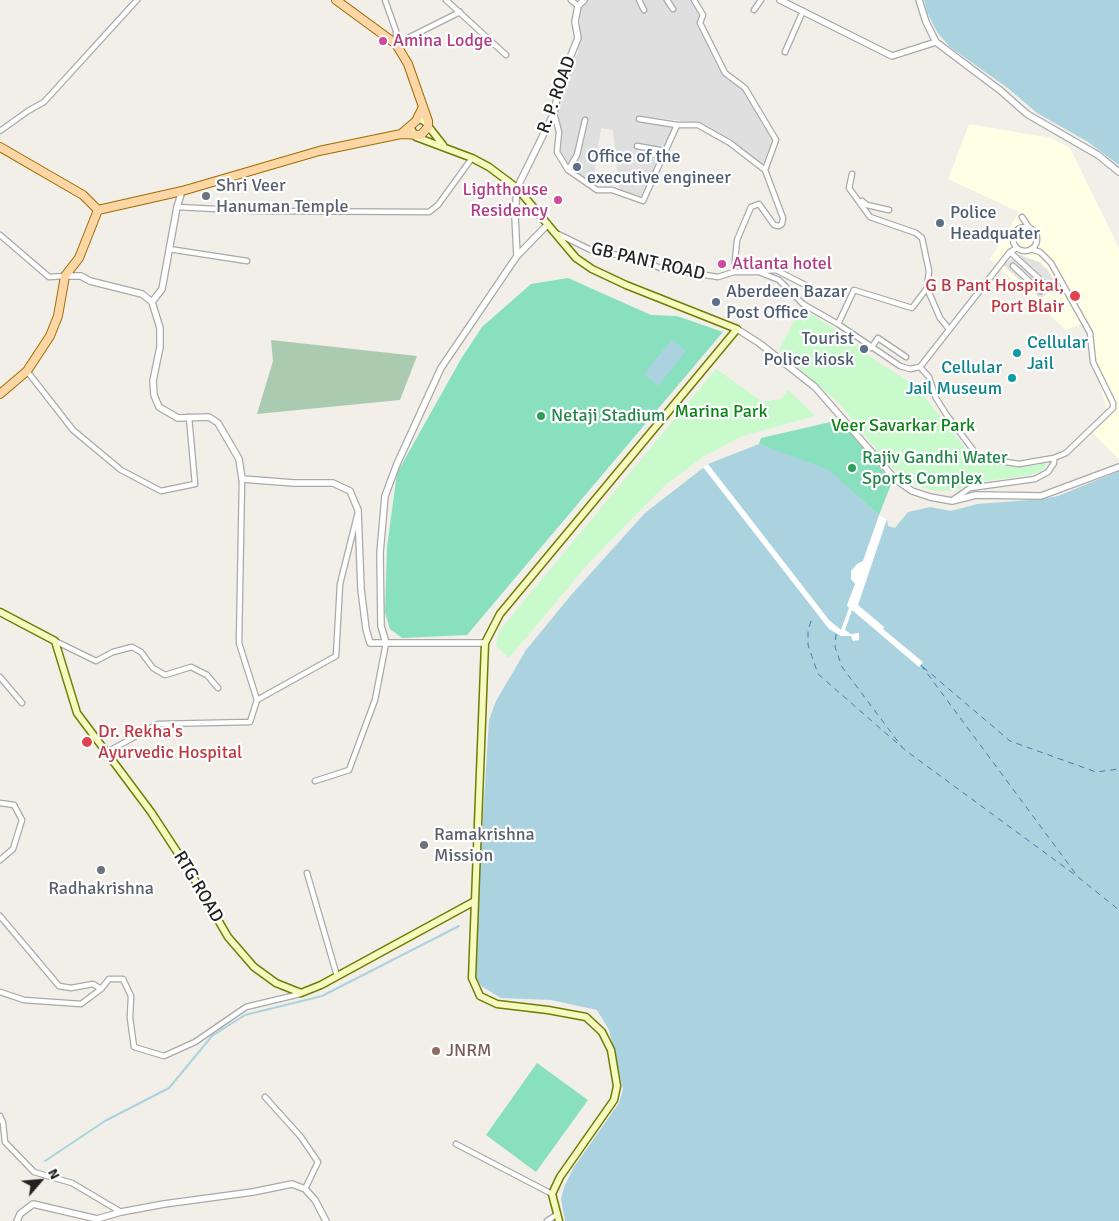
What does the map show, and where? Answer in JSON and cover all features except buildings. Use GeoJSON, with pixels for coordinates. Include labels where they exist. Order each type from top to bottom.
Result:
{"type":"FeatureCollection","features":[{"type":"Feature","properties":{"kind":"main road"},"geometry":{"type":"LineString","coordinates":[[336,0],[396,44],[408,64],[423,106],[428,127]]}},
{"type":"Feature","properties":{"kind":"main road"},"geometry":{"type":"LineString","coordinates":[[416,137],[413,124],[423,106]]}},
{"type":"Feature","properties":{"kind":"main road"},"geometry":{"type":"LineString","coordinates":[[401,134],[420,119],[444,146]]}},
{"type":"Feature","properties":{"kind":"main road"},"geometry":{"type":"LineString","coordinates":[[416,137],[421,135],[428,127]]}},
{"type":"Feature","properties":{"kind":"main road"},"geometry":{"type":"LineString","coordinates":[[98,210],[182,191],[319,152],[401,134],[444,146],[490,167],[517,188],[558,234],[576,258],[592,269],[626,285],[737,329],[500,614],[485,643],[472,978],[480,996],[497,1004],[586,1017],[602,1032],[611,1050],[617,1086],[614,1100],[568,1162],[552,1194],[558,1218]]}},
{"type":"Feature","properties":{"kind":"main road"},"geometry":{"type":"LineString","coordinates":[[0,147],[83,195],[98,210]]}},
{"type":"Feature","properties":{"kind":"main road"},"geometry":{"type":"LineString","coordinates":[[0,394],[27,371],[50,336],[58,316],[65,276],[79,258],[98,210]]}},
{"type":"Feature","properties":{"kind":"main road"},"geometry":{"type":"LineString","coordinates":[[0,612],[55,641]]}},
{"type":"Feature","properties":{"kind":"main road","name":"RTG ROAD"},"geometry":{"type":"LineString","coordinates":[[55,641],[77,713],[157,820],[228,937],[254,967],[276,984],[301,993]]}},
{"type":"Feature","properties":{"kind":"main road"},"geometry":{"type":"LineString","coordinates":[[301,993],[337,976],[475,901]]}},
{"type":"Feature","properties":{"kind":"street"},"geometry":{"type":"LineString","coordinates":[[0,132],[28,111],[44,102],[136,0]]}},
{"type":"Feature","properties":{"kind":"street"},"geometry":{"type":"LineString","coordinates":[[385,0],[396,30],[396,44],[460,12]]}},
{"type":"Feature","properties":{"kind":"street"},"geometry":{"type":"LineString","coordinates":[[446,0],[506,55]]}},
{"type":"Feature","properties":{"kind":"street"},"geometry":{"type":"LineString","coordinates":[[571,0],[578,6],[584,0]]}},
{"type":"Feature","properties":{"kind":"street"},"geometry":{"type":"LineString","coordinates":[[639,0],[644,10]]}},
{"type":"Feature","properties":{"kind":"street"},"geometry":{"type":"LineString","coordinates":[[667,0],[673,9]]}},
{"type":"Feature","properties":{"kind":"street"},"geometry":{"type":"LineString","coordinates":[[696,0],[703,15],[700,23],[725,74],[745,88],[776,140],[765,170]]}},
{"type":"Feature","properties":{"kind":"street"},"geometry":{"type":"LineString","coordinates":[[754,10],[761,0]]}},
{"type":"Feature","properties":{"kind":"street"},"geometry":{"type":"LineString","coordinates":[[780,0],[892,56],[936,42]]}},
{"type":"Feature","properties":{"kind":"street"},"geometry":{"type":"LineString","coordinates":[[919,0],[926,22],[936,42],[1001,91],[1027,114],[1098,155],[1119,172]]}},
{"type":"Feature","properties":{"kind":"street","name":"R. P. ROAD"},"geometry":{"type":"LineString","coordinates":[[517,188],[554,113],[560,82],[578,38],[575,22],[578,6]]}},
{"type":"Feature","properties":{"kind":"street"},"geometry":{"type":"LineString","coordinates":[[785,52],[803,11]]}},
{"type":"Feature","properties":{"kind":"street"},"geometry":{"type":"LineString","coordinates":[[554,113],[559,132],[557,152],[568,170],[597,190],[612,190],[643,201],[677,125]]}},
{"type":"Feature","properties":{"kind":"street"},"geometry":{"type":"LineString","coordinates":[[639,119],[677,125],[698,125],[730,143],[765,170],[783,218],[782,224],[779,226],[774,225],[759,204],[751,207],[737,240],[734,272]]}},
{"type":"Feature","properties":{"kind":"street"},"geometry":{"type":"LineString","coordinates":[[568,170],[577,155],[585,120]]}},
{"type":"Feature","properties":{"kind":"street"},"geometry":{"type":"LineString","coordinates":[[637,146],[665,151]]}},
{"type":"Feature","properties":{"kind":"street"},"geometry":{"type":"LineString","coordinates":[[177,207],[254,211],[429,212],[438,205],[472,158]]}},
{"type":"Feature","properties":{"kind":"street"},"geometry":{"type":"LineString","coordinates":[[852,174],[849,188],[867,205],[889,210]]}},
{"type":"Feature","properties":{"kind":"street"},"geometry":{"type":"LineString","coordinates":[[517,188],[515,216],[517,256]]}},
{"type":"Feature","properties":{"kind":"street"},"geometry":{"type":"LineString","coordinates":[[152,302],[162,290],[177,207],[182,191]]}},
{"type":"Feature","properties":{"kind":"street"},"geometry":{"type":"LineString","coordinates":[[858,196],[870,218],[916,233],[922,238],[929,271],[927,288],[940,318],[949,328]]}},
{"type":"Feature","properties":{"kind":"street"},"geometry":{"type":"LineString","coordinates":[[1022,217],[1028,226],[1035,231],[1038,239],[1031,249]]}},
{"type":"Feature","properties":{"kind":"street"},"geometry":{"type":"LineString","coordinates":[[315,781],[349,770],[375,700],[386,643],[381,626],[380,553],[385,496],[397,464],[441,368],[517,256],[548,224]]}},
{"type":"Feature","properties":{"kind":"street"},"geometry":{"type":"LineString","coordinates":[[1017,248],[1010,252],[920,367],[929,377],[936,398],[946,414],[977,455],[986,459],[1019,464],[1054,458],[1066,452],[1113,408],[1113,403],[1093,362],[1090,333],[1051,264],[1040,252],[1031,249],[1024,251],[1017,248],[1013,241],[1014,233],[1020,227],[1028,226]]}},
{"type":"Feature","properties":{"kind":"street","name":"GB PANT ROAD"},"geometry":{"type":"LineString","coordinates":[[558,234],[594,252],[634,256],[660,268],[718,277],[734,272],[759,272],[779,280],[803,304],[838,324],[900,366],[910,369],[920,367]]}},
{"type":"Feature","properties":{"kind":"street"},"geometry":{"type":"LineString","coordinates":[[0,235],[49,277],[80,276],[90,281],[142,294],[152,302],[160,328],[160,347],[153,381],[154,395],[159,406],[178,418],[209,417],[218,423],[239,459],[242,479],[239,644],[257,700],[250,722],[158,724],[107,752]]}},
{"type":"Feature","properties":{"kind":"street"},"geometry":{"type":"LineString","coordinates":[[170,249],[247,261]]}},
{"type":"Feature","properties":{"kind":"street"},"geometry":{"type":"LineString","coordinates":[[1010,252],[1046,285],[1040,291],[1013,266]]}},
{"type":"Feature","properties":{"kind":"street"},"geometry":{"type":"LineString","coordinates":[[759,272],[776,270],[818,291]]}},
{"type":"Feature","properties":{"kind":"street"},"geometry":{"type":"LineString","coordinates":[[838,324],[854,290],[912,308],[927,288]]}},
{"type":"Feature","properties":{"kind":"street"},"geometry":{"type":"LineString","coordinates":[[737,329],[759,343],[815,388],[895,479],[912,491],[952,501],[976,495],[1041,496],[1119,467]]}},
{"type":"Feature","properties":{"kind":"street"},"geometry":{"type":"LineString","coordinates":[[871,348],[878,338],[906,356]]}},
{"type":"Feature","properties":{"kind":"street"},"geometry":{"type":"LineString","coordinates":[[27,371],[73,430],[121,470],[161,491],[195,484],[189,417]]}},
{"type":"Feature","properties":{"kind":"street"},"geometry":{"type":"LineString","coordinates":[[952,501],[970,488],[1035,480],[1048,472],[1054,463],[1054,458]]}},
{"type":"Feature","properties":{"kind":"street"},"geometry":{"type":"LineString","coordinates":[[242,479],[294,483],[333,483],[350,491],[358,510],[361,589],[366,629],[370,643],[485,643]]}},
{"type":"Feature","properties":{"kind":"street"},"geometry":{"type":"LineString","coordinates":[[257,700],[336,656],[340,584],[358,510]]}},
{"type":"Feature","properties":{"kind":"street"},"geometry":{"type":"LineString","coordinates":[[55,641],[96,661],[113,652],[132,646],[140,652],[153,668],[165,675],[191,667],[207,675],[218,688]]}},
{"type":"Feature","properties":{"kind":"street"},"geometry":{"type":"LineString","coordinates":[[0,677],[22,702]]}},
{"type":"Feature","properties":{"kind":"street"},"geometry":{"type":"LineString","coordinates":[[0,803],[14,805],[22,820],[12,849],[0,860]]}},
{"type":"Feature","properties":{"kind":"street"},"geometry":{"type":"LineString","coordinates":[[307,873],[337,976]]}},
{"type":"Feature","properties":{"kind":"street"},"geometry":{"type":"LineString","coordinates":[[0,916],[59,986],[72,988],[93,984],[101,989]]}},
{"type":"Feature","properties":{"kind":"street"},"geometry":{"type":"LineString","coordinates":[[0,992],[24,1000],[81,1004],[101,989],[109,979],[123,979],[131,996],[130,1018],[134,1047],[164,1056],[195,1042],[246,1007],[301,993]]}},
{"type":"Feature","properties":{"kind":"street"},"geometry":{"type":"LineString","coordinates":[[265,1097],[301,1137],[318,1162],[305,1188]]}},
{"type":"Feature","properties":{"kind":"street"},"geometry":{"type":"LineString","coordinates":[[0,1116],[3,1123],[5,1142],[34,1172],[72,1183],[122,1212]]}},
{"type":"Feature","properties":{"kind":"street"},"geometry":{"type":"LineString","coordinates":[[456,1144],[552,1194]]}},
{"type":"Feature","properties":{"kind":"street"},"geometry":{"type":"LineString","coordinates":[[17,1221],[20,1214],[33,1204],[97,1219],[122,1212],[292,1184],[305,1188],[315,1200],[326,1221]]}},
{"type":"Feature","properties":{"kind":"street"},"geometry":{"type":"LineString","coordinates":[[546,1221],[558,1218]]}},
{"type":"Feature","properties":{"kind":"shaded area"},"geometry":{"type":"Polygon","coordinates":[[[588,0],[693,0],[701,16],[698,22],[724,77],[743,89],[773,140],[763,165],[702,123],[636,116],[635,119],[674,127],[664,148],[635,143],[634,148],[662,154],[641,196],[619,190],[613,130],[601,128],[593,183],[570,169],[578,155],[587,119],[584,118],[575,155],[567,164],[560,154],[561,131],[557,113],[565,74],[578,53],[581,7],[588,0]]]}},
{"type":"Feature","properties":{"kind":"shaded area","name":"G B Pant Hospital, Port Blair"},"geometry":{"type":"Polygon","coordinates":[[[969,124],[1051,138],[1070,148],[1119,248],[1119,459],[1092,432],[1108,415],[1086,330],[1081,324],[1066,330],[990,259],[1019,212],[948,179],[969,124]]]}},
{"type":"Feature","properties":{"kind":"shaded area"},"geometry":{"type":"Polygon","coordinates":[[[1018,254],[1039,262],[1048,270],[1056,284],[1041,299],[1003,265],[1018,254]]]}},
{"type":"Feature","properties":{"kind":"shaded area"},"geometry":{"type":"Polygon","coordinates":[[[271,340],[417,356],[400,400],[257,414],[273,361],[271,340]]]}},
{"type":"Feature","properties":{"kind":"green space","name":"Netaji Stadium"},"geometry":{"type":"Polygon","coordinates":[[[568,278],[651,315],[677,316],[723,332],[467,635],[402,638],[390,629],[385,613],[387,547],[397,473],[461,359],[482,327],[531,284],[568,278]]]}},
{"type":"Feature","properties":{"kind":"green space","name":"Veer Savarkar Park"},"geometry":{"type":"Polygon","coordinates":[[[801,308],[852,340],[876,361],[915,385],[973,458],[983,462],[1013,467],[1033,466],[1043,462],[1046,463],[1045,467],[1042,471],[1030,475],[987,481],[951,491],[935,491],[915,485],[888,464],[840,404],[779,350],[801,308]]]}},
{"type":"Feature","properties":{"kind":"green space","name":"Marina Park"},"geometry":{"type":"Polygon","coordinates":[[[716,369],[763,402],[781,399],[788,390],[815,416],[742,436],[703,457],[665,485],[587,565],[509,658],[496,646],[499,631],[716,369]]]}},
{"type":"Feature","properties":{"kind":"green space","name":"Rajiv Gandhi Water Sports Complex"},"geometry":{"type":"Polygon","coordinates":[[[839,420],[892,482],[879,515],[857,496],[800,460],[759,444],[761,438],[839,420]]]}},
{"type":"Feature","properties":{"kind":"green space"},"geometry":{"type":"Polygon","coordinates":[[[537,1063],[588,1100],[536,1172],[486,1135],[537,1063]]]}},
{"type":"Feature","properties":{"kind":"water"},"geometry":{"type":"Polygon","coordinates":[[[924,0],[1119,0],[1119,165],[1088,142],[1037,113],[1009,89],[950,47],[937,32],[927,12],[924,0]]]}},
{"type":"Feature","properties":{"kind":"water"},"geometry":{"type":"Polygon","coordinates":[[[672,339],[686,351],[658,386],[644,374],[672,339]]]}},
{"type":"Feature","properties":{"kind":"water"},"geometry":{"type":"Polygon","coordinates":[[[759,444],[829,470],[879,515],[887,519],[888,526],[895,528],[908,512],[930,507],[951,511],[977,504],[1058,496],[1119,471],[1119,1221],[565,1221],[561,1199],[564,1187],[574,1167],[619,1103],[623,1089],[609,1030],[597,1010],[551,1000],[501,998],[481,986],[476,977],[476,930],[489,720],[496,701],[526,650],[572,594],[645,513],[708,464],[759,444]]]}},
{"type":"Feature","properties":{"kind":"pier"},"geometry":{"type":"Polygon","coordinates":[[[708,464],[829,620],[841,630],[849,608],[847,605],[855,584],[851,579],[851,571],[857,564],[863,561],[879,515],[887,519],[858,605],[884,627],[883,629],[923,662],[919,667],[852,610],[845,630],[851,634],[859,633],[859,640],[853,641],[851,636],[841,636],[829,629],[703,467],[708,464]]]}},
{"type":"Feature","properties":{"kind":"waterway"},"geometry":{"type":"LineString","coordinates":[[45,1161],[105,1121],[169,1088],[212,1036],[245,1015],[322,996],[459,926]]}},
{"type":"Feature","properties":{"kind":"ferry route"},"geometry":{"type":"LineString","coordinates":[[811,621],[808,631],[808,645],[818,674],[905,750],[1078,877]]}},
{"type":"Feature","properties":{"kind":"ferry route"},"geometry":{"type":"LineString","coordinates":[[836,634],[835,647],[842,667],[902,747]]}},
{"type":"Feature","properties":{"kind":"ferry route"},"geometry":{"type":"LineString","coordinates":[[921,665],[1078,877],[1119,910]]}},
{"type":"Feature","properties":{"kind":"ferry route"},"geometry":{"type":"LineString","coordinates":[[923,667],[1010,741],[1096,772],[1119,769]]}},
{"type":"Feature","properties":{"kind":"place","name":"Amina Lodge"},"geometry":{"type":"Point","coordinates":[383,41]}},
{"type":"Feature","properties":{"kind":"place","name":"Office of the executive engineer"},"geometry":{"type":"Point","coordinates":[577,167]}},
{"type":"Feature","properties":{"kind":"place","name":"Shri Veer Hanuman Temple"},"geometry":{"type":"Point","coordinates":[206,196]}},
{"type":"Feature","properties":{"kind":"place","name":"Lighthouse Residency"},"geometry":{"type":"Point","coordinates":[558,200]}},
{"type":"Feature","properties":{"kind":"place","name":"Police Headquater"},"geometry":{"type":"Point","coordinates":[940,223]}},
{"type":"Feature","properties":{"kind":"place","name":"Atlanta hotel"},"geometry":{"type":"Point","coordinates":[722,264]}},
{"type":"Feature","properties":{"kind":"place","name":"G B Pant Hospital, Port Blair"},"geometry":{"type":"Point","coordinates":[1075,296]}},
{"type":"Feature","properties":{"kind":"place","name":"Aberdeen Bazar Post Office"},"geometry":{"type":"Point","coordinates":[716,302]}},
{"type":"Feature","properties":{"kind":"place","name":"Tourist Police kiosk"},"geometry":{"type":"Point","coordinates":[864,349]}},
{"type":"Feature","properties":{"kind":"place","name":"Cellular Jail"},"geometry":{"type":"Point","coordinates":[1017,353]}},
{"type":"Feature","properties":{"kind":"place","name":"Cellular Jail Museum"},"geometry":{"type":"Point","coordinates":[1012,378]}},
{"type":"Feature","properties":{"kind":"place","name":"Netaji Stadium"},"geometry":{"type":"Point","coordinates":[541,416]}},
{"type":"Feature","properties":{"kind":"place","name":"Rajiv Gandhi Water Sports Complex"},"geometry":{"type":"Point","coordinates":[852,468]}},
{"type":"Feature","properties":{"kind":"place","name":"Dr. Rekha's Ayurvedic Hospital"},"geometry":{"type":"Point","coordinates":[87,742]}},
{"type":"Feature","properties":{"kind":"place","name":"Ramakrishna Mission"},"geometry":{"type":"Point","coordinates":[424,845]}},
{"type":"Feature","properties":{"kind":"place","name":"Radhakrishna"},"geometry":{"type":"Point","coordinates":[101,870]}},
{"type":"Feature","properties":{"kind":"place","name":"JNRM"},"geometry":{"type":"Point","coordinates":[436,1051]}}]}
